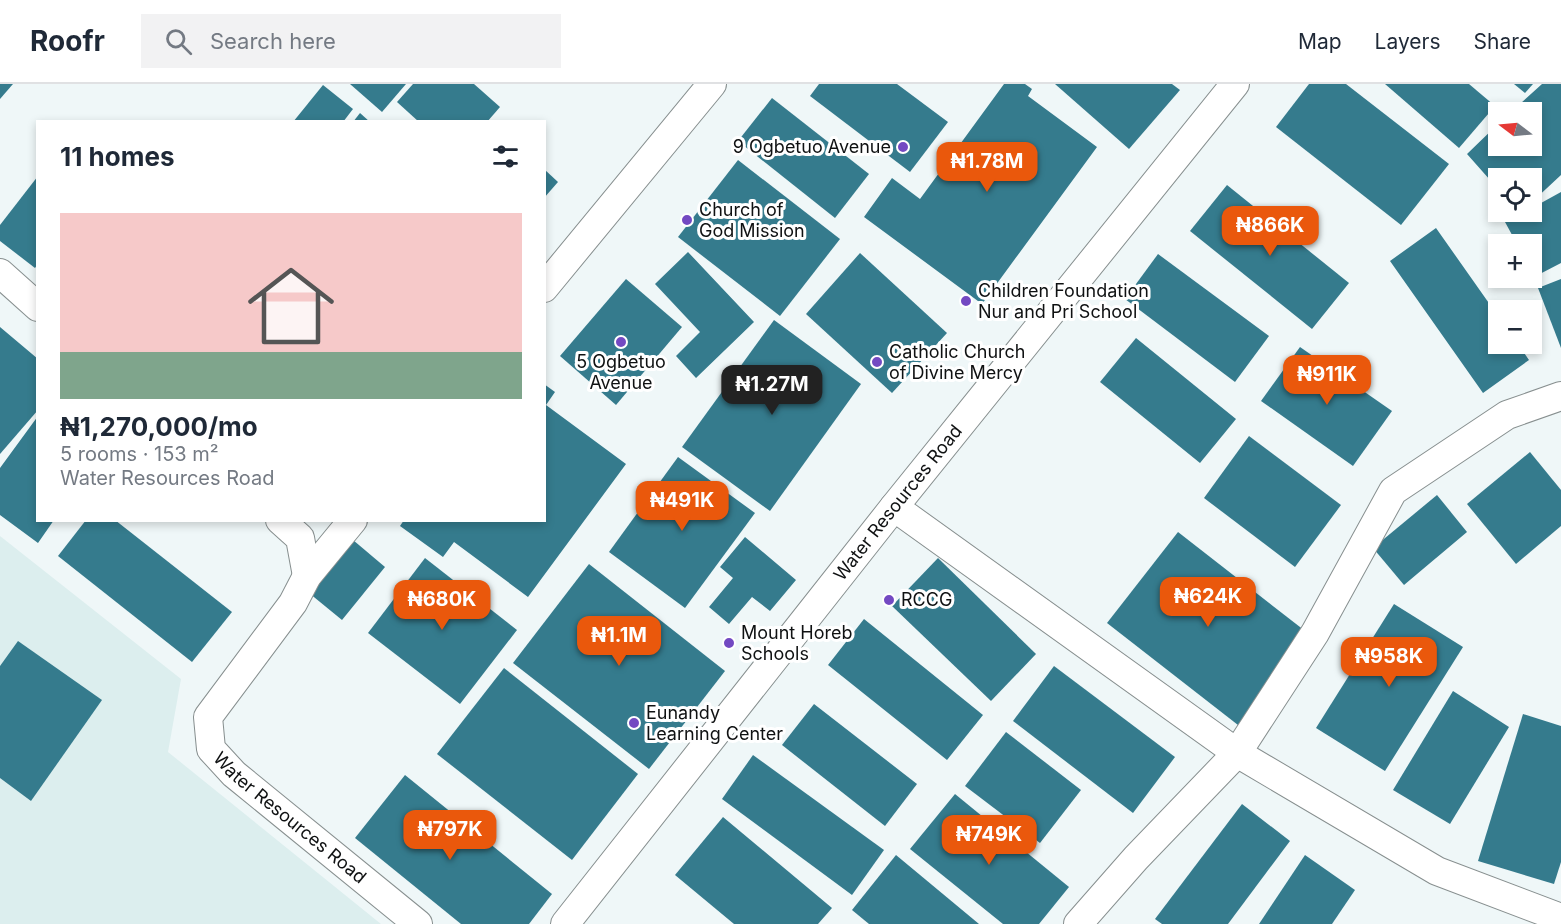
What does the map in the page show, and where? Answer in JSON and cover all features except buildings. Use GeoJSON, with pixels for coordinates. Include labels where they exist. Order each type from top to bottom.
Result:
{"type":"FeatureCollection","features":[{"type":"Feature","properties":{"kind":"street"},"geometry":{"type":"LineString","coordinates":[[546,286],[712,84]]}},
{"type":"Feature","properties":{"kind":"street","name":"Water Resources Road"},"geometry":{"type":"LineString","coordinates":[[564,924],[894,507],[1235,84]]}},
{"type":"Feature","properties":{"kind":"street"},"geometry":{"type":"LineString","coordinates":[[0,273],[36,305]]}},
{"type":"Feature","properties":{"kind":"street"},"geometry":{"type":"LineString","coordinates":[[1078,924],[1136,858],[1237,753],[1315,633],[1393,491],[1507,415],[1561,396]]}},
{"type":"Feature","properties":{"kind":"street"},"geometry":{"type":"LineString","coordinates":[[894,507],[1237,753],[1437,871],[1561,918]]}},
{"type":"Feature","properties":{"kind":"street"},"geometry":{"type":"LineString","coordinates":[[282,522],[300,538],[307,576]]}},
{"type":"Feature","properties":{"kind":"street","name":"Water Resources Road"},"geometry":{"type":"LineString","coordinates":[[351,522],[307,576],[293,603],[208,717],[211,749],[234,774],[418,924]]}},
{"type":"Feature","properties":{"kind":"shaded area"},"geometry":{"type":"Polygon","coordinates":[[[0,536],[181,679],[168,752],[381,924],[0,924],[0,536]]]}},
{"type":"Feature","properties":{"kind":"place","name":"9 Ogbetuo Avenue"},"geometry":{"type":"Point","coordinates":[903,147]}},
{"type":"Feature","properties":{"kind":"place","name":"Church of God Mission"},"geometry":{"type":"Point","coordinates":[687,220]}},
{"type":"Feature","properties":{"kind":"place","name":"Children Foundation Nur and Pri School"},"geometry":{"type":"Point","coordinates":[966,301]}},
{"type":"Feature","properties":{"kind":"place","name":"5 Ogbetuo Avenue"},"geometry":{"type":"Point","coordinates":[621,342]}},
{"type":"Feature","properties":{"kind":"place","name":"Catholic Church of Divine Mercy"},"geometry":{"type":"Point","coordinates":[877,362]}},
{"type":"Feature","properties":{"kind":"place","name":"RCCG"},"geometry":{"type":"Point","coordinates":[889,600]}},
{"type":"Feature","properties":{"kind":"place","name":"Mount Horeb Schools"},"geometry":{"type":"Point","coordinates":[729,643]}},
{"type":"Feature","properties":{"kind":"place","name":"Eunandy Learning Center"},"geometry":{"type":"Point","coordinates":[634,723]}}]}
